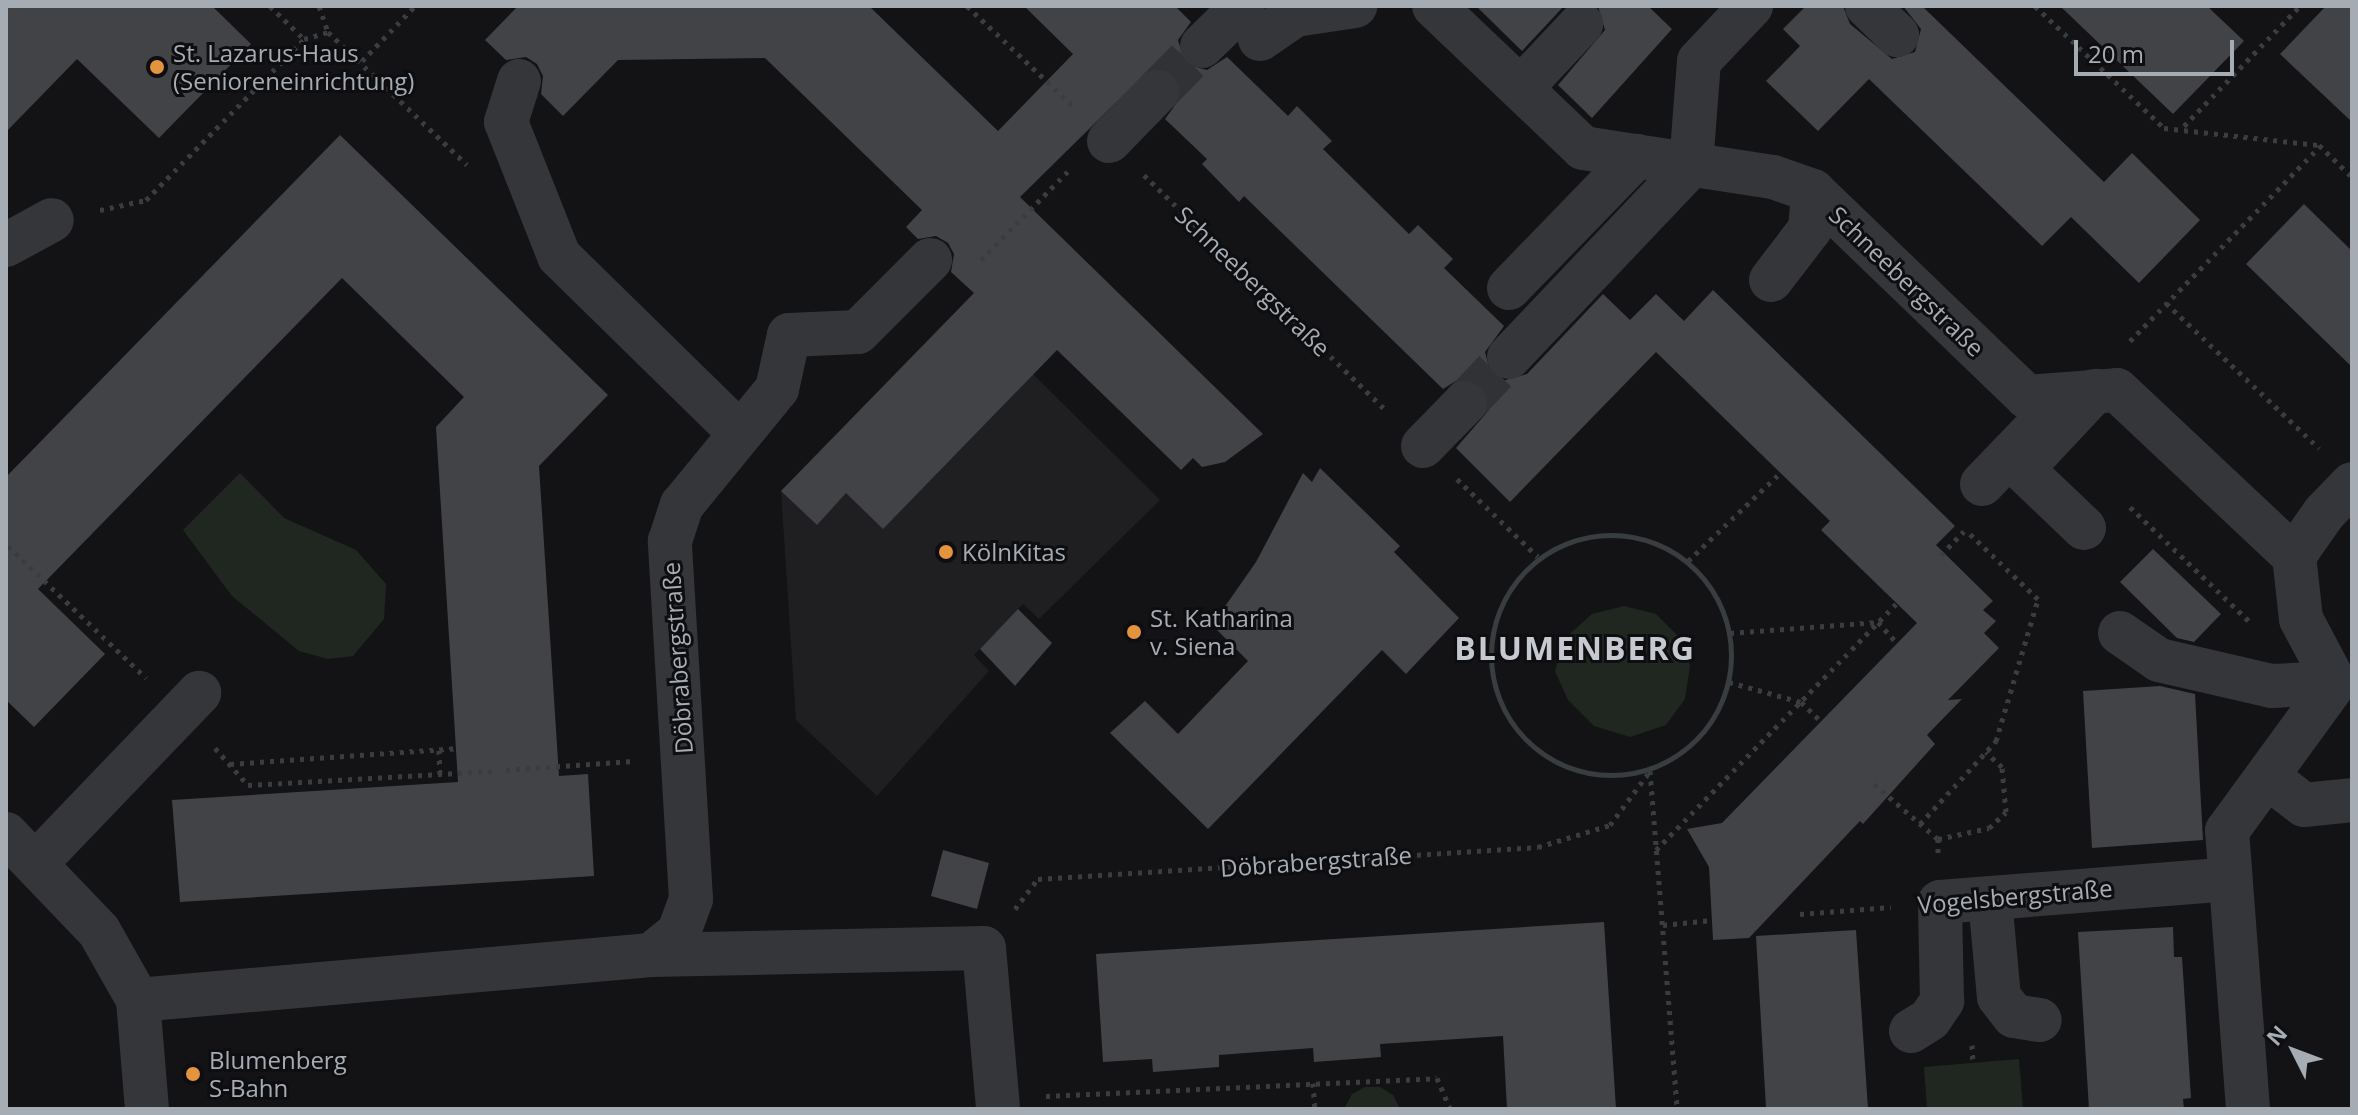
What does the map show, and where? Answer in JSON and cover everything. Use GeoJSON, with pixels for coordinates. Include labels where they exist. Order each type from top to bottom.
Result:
{"type":"FeatureCollection","features":[{"type":"Feature","properties":{"kind":"street"},"geometry":{"type":"LineString","coordinates":[[1202,46],[1251,23],[1355,6]]}},
{"type":"Feature","properties":{"kind":"street","name":"Schneebergstraße"},"geometry":{"type":"LineString","coordinates":[[1434,6],[1583,148],[1773,177],[1813,191],[2027,397],[2091,392]]}},
{"type":"Feature","properties":{"kind":"street"},"geometry":{"type":"LineString","coordinates":[[1509,357],[1691,165],[1699,61],[1751,6]]}},
{"type":"Feature","properties":{"kind":"street"},"geometry":{"type":"LineString","coordinates":[[1521,88],[1581,24]]}},
{"type":"Feature","properties":{"kind":"street"},"geometry":{"type":"LineString","coordinates":[[519,81],[506,122],[559,256],[738,431]]}},
{"type":"Feature","properties":{"kind":"street"},"geometry":{"type":"LineString","coordinates":[[1106,138],[1157,92]]}},
{"type":"Feature","properties":{"kind":"street"},"geometry":{"type":"LineString","coordinates":[[1509,288],[1637,156]]}},
{"type":"Feature","properties":{"kind":"street"},"geometry":{"type":"LineString","coordinates":[[1771,280],[1810,229],[1813,191]]}},
{"type":"Feature","properties":{"kind":"street"},"geometry":{"type":"LineString","coordinates":[[6,245],[52,220]]}},
{"type":"Feature","properties":{"kind":"street","name":"Döbrabergstraße"},"geometry":{"type":"LineString","coordinates":[[651,955],[679,932],[691,899],[670,541],[682,505],[738,431],[777,389],[789,335],[858,332],[930,260]]}},
{"type":"Feature","properties":{"kind":"street"},"geometry":{"type":"LineString","coordinates":[[1982,484],[2091,392]]}},
{"type":"Feature","properties":{"kind":"street"},"geometry":{"type":"LineString","coordinates":[[2084,528],[2022,469],[2091,392]]}},
{"type":"Feature","properties":{"kind":"street"},"geometry":{"type":"LineString","coordinates":[[2091,392],[2294,556]]}},
{"type":"Feature","properties":{"kind":"street"},"geometry":{"type":"LineString","coordinates":[[1423,446],[1465,403]]}},
{"type":"Feature","properties":{"kind":"street"},"geometry":{"type":"LineString","coordinates":[[2335,683],[2301,619],[2294,556],[2324,513],[2341,471]]}},
{"type":"Feature","properties":{"kind":"street"},"geometry":{"type":"LineString","coordinates":[[2120,633],[2159,660],[2272,686],[2335,683]]}},
{"type":"Feature","properties":{"kind":"street"},"geometry":{"type":"LineString","coordinates":[[2248,1109],[2227,831],[2269,778],[2335,683]]}},
{"type":"Feature","properties":{"kind":"street"},"geometry":{"type":"LineString","coordinates":[[147,1109],[138,1000],[99,931],[21,849],[199,693]]}},
{"type":"Feature","properties":{"kind":"street"},"geometry":{"type":"LineString","coordinates":[[2269,778],[2304,805],[2352,800]]}},
{"type":"Feature","properties":{"kind":"street","name":"Vogelsbergstraße"},"geometry":{"type":"LineString","coordinates":[[1940,902],[2230,879]]}},
{"type":"Feature","properties":{"kind":"street"},"geometry":{"type":"LineString","coordinates":[[1990,899],[1999,997],[2014,1016],[2040,1020]]}},
{"type":"Feature","properties":{"kind":"street"},"geometry":{"type":"LineString","coordinates":[[1911,1031],[1930,1019],[1942,1001],[1940,902]]}},
{"type":"Feature","properties":{"kind":"street"},"geometry":{"type":"LineString","coordinates":[[138,1000],[651,955],[984,948],[998,1109]]}},
{"type":"Feature","properties":{"kind":"path"},"geometry":{"type":"LineString","coordinates":[[270,6],[304,39]]}},
{"type":"Feature","properties":{"kind":"path"},"geometry":{"type":"LineString","coordinates":[[319,6],[328,32],[362,61],[474,172]]}},
{"type":"Feature","properties":{"kind":"path"},"geometry":{"type":"LineString","coordinates":[[362,61],[415,6]]}},
{"type":"Feature","properties":{"kind":"path","name":"Schneebergstraße"},"geometry":{"type":"LineString","coordinates":[[967,6],[1538,557]]}},
{"type":"Feature","properties":{"kind":"path"},"geometry":{"type":"LineString","coordinates":[[2035,6],[2164,128],[2183,127],[2320,146],[2352,177]]}},
{"type":"Feature","properties":{"kind":"path"},"geometry":{"type":"LineString","coordinates":[[2183,127],[2300,6]]}},
{"type":"Feature","properties":{"kind":"path"},"geometry":{"type":"LineString","coordinates":[[52,220],[146,200],[304,39],[328,32]]}},
{"type":"Feature","properties":{"kind":"path"},"geometry":{"type":"LineString","coordinates":[[977,264],[1106,138]]}},
{"type":"Feature","properties":{"kind":"path"},"geometry":{"type":"LineString","coordinates":[[2091,392],[2166,303],[2320,146]]}},
{"type":"Feature","properties":{"kind":"path"},"geometry":{"type":"LineString","coordinates":[[2166,303],[2341,471]]}},
{"type":"Feature","properties":{"kind":"path"},"geometry":{"type":"LineString","coordinates":[[1688,561],[1780,473]]}},
{"type":"Feature","properties":{"kind":"path"},"geometry":{"type":"LineString","coordinates":[[2122,498],[2257,627]]}},
{"type":"Feature","properties":{"kind":"path"},"geometry":{"type":"LineString","coordinates":[[1920,824],[1996,741],[2038,599],[1966,530]]}},
{"type":"Feature","properties":{"kind":"path"},"geometry":{"type":"LineString","coordinates":[[1605,533],[1647,539],[1688,561],[1715,593],[1730,633],[1729,682],[1703,732],[1684,753],[1650,770],[1609,777],[1554,763],[1521,738],[1492,685],[1490,643],[1502,605],[1538,557],[1576,538],[1605,533]]}},
{"type":"Feature","properties":{"kind":"path"},"geometry":{"type":"LineString","coordinates":[[1656,850],[1897,603]]}},
{"type":"Feature","properties":{"kind":"path"},"geometry":{"type":"LineString","coordinates":[[1730,633],[1878,622]]}},
{"type":"Feature","properties":{"kind":"path"},"geometry":{"type":"LineString","coordinates":[[1878,622],[1897,643]]}},
{"type":"Feature","properties":{"kind":"path"},"geometry":{"type":"LineString","coordinates":[[1729,682],[1801,702],[1821,721]]}},
{"type":"Feature","properties":{"kind":"path"},"geometry":{"type":"LineString","coordinates":[[229,764],[456,748]]}},
{"type":"Feature","properties":{"kind":"path"},"geometry":{"type":"LineString","coordinates":[[439,750],[440,774]]}},
{"type":"Feature","properties":{"kind":"path"},"geometry":{"type":"LineString","coordinates":[[1938,839],[1989,828],[2006,812],[2002,767],[1986,752]]}},
{"type":"Feature","properties":{"kind":"path"},"geometry":{"type":"LineString","coordinates":[[506,770],[683,758]]}},
{"type":"Feature","properties":{"kind":"path"},"geometry":{"type":"LineString","coordinates":[[1650,770],[1677,1109]]}},
{"type":"Feature","properties":{"kind":"path","name":"Döbrabergstraße"},"geometry":{"type":"LineString","coordinates":[[984,948],[1038,879],[1538,847],[1610,825],[1650,770]]}},
{"type":"Feature","properties":{"kind":"path"},"geometry":{"type":"LineString","coordinates":[[394,777],[493,771]]}},
{"type":"Feature","properties":{"kind":"path"},"geometry":{"type":"LineString","coordinates":[[1874,784],[1938,839],[1940,902]]}},
{"type":"Feature","properties":{"kind":"path","name":"Vogelsbergstraße"},"geometry":{"type":"LineString","coordinates":[[1800,914],[1940,902]]}},
{"type":"Feature","properties":{"kind":"path"},"geometry":{"type":"LineString","coordinates":[[1663,925],[1712,920]]}},
{"type":"Feature","properties":{"kind":"path"},"geometry":{"type":"LineString","coordinates":[[1053,1096],[1437,1078],[1450,1109]]}},
{"type":"Feature","properties":{"kind":"path"},"geometry":{"type":"LineString","coordinates":[[1313,1083],[1315,1109]]}},
{"type":"Feature","properties":{"kind":"shaded area","name":"KölnKitas"},"geometry":{"type":"Polygon","coordinates":[[[986,281],[1033,374],[1160,500],[1039,619],[1023,604],[974,655],[989,671],[877,796],[796,720],[781,491],[986,281]]]}},
{"type":"Feature","properties":{"kind":"shaded area"},"geometry":{"type":"Polygon","coordinates":[[[240,473],[284,518],[356,550],[386,584],[384,619],[353,656],[328,659],[299,651],[232,596],[183,530],[240,473]]]}},
{"type":"Feature","properties":{"kind":"shaded area"},"geometry":{"type":"Polygon","coordinates":[[[1624,606],[1656,614],[1681,639],[1690,666],[1685,699],[1666,725],[1630,737],[1594,726],[1568,700],[1555,671],[1564,639],[1592,614],[1624,606]]]}},
{"type":"Feature","properties":{"kind":"shaded area"},"geometry":{"type":"Polygon","coordinates":[[[2019,1059],[2023,1109],[1927,1109],[1924,1067],[2019,1059]]]}},
{"type":"Feature","properties":{"kind":"shaded area"},"geometry":{"type":"Polygon","coordinates":[[[1365,1087],[1380,1087],[1393,1095],[1400,1109],[1344,1109],[1352,1094],[1365,1087]]]}},
{"type":"Feature","properties":{"kind":"building","name":"St. Lazarus-Haus (Senioreneinrichtung)"},"geometry":{"type":"Polygon","coordinates":[[[6,6],[212,6],[251,44],[159,138],[77,59],[6,132],[6,6]]]}},
{"type":"Feature","properties":{"kind":"building"},"geometry":{"type":"Polygon","coordinates":[[[518,6],[869,6],[998,131],[1073,54],[1024,6],[1175,6],[1191,22],[1178,40],[1185,64],[1207,70],[1227,57],[1288,116],[1297,106],[1332,141],[1323,149],[1409,234],[1418,225],[1453,259],[1444,268],[1504,326],[1485,352],[1491,375],[1502,381],[1527,374],[1603,294],[1630,320],[1656,294],[1684,321],[1713,290],[1955,526],[1936,545],[1993,601],[1983,610],[1996,621],[1984,633],[1999,648],[1948,700],[1962,699],[1927,735],[1935,744],[1863,824],[1860,821],[1749,938],[1713,940],[1709,867],[1687,829],[1722,823],[1917,623],[1821,530],[1830,521],[1656,352],[1510,502],[1456,448],[1489,410],[1483,386],[1459,379],[1443,389],[1244,196],[1239,202],[1202,164],[1207,159],[1165,119],[1181,97],[1175,75],[1151,68],[1020,197],[1263,434],[1225,462],[1202,467],[1193,458],[1181,470],[1057,350],[883,529],[846,493],[817,525],[781,491],[974,293],[951,272],[954,254],[948,243],[936,236],[918,239],[906,227],[922,210],[765,58],[618,60],[563,116],[541,94],[543,76],[537,64],[526,57],[506,60],[485,40],[518,6]]]}},
{"type":"Feature","properties":{"kind":"building"},"geometry":{"type":"Polygon","coordinates":[[[1476,6],[1564,6],[1522,51],[1476,6]]]}},
{"type":"Feature","properties":{"kind":"building"},"geometry":{"type":"Polygon","coordinates":[[[1598,6],[1648,6],[1672,29],[1592,118],[1558,85],[1605,30],[1598,6]]]}},
{"type":"Feature","properties":{"kind":"building"},"geometry":{"type":"Polygon","coordinates":[[[1806,6],[1843,6],[1850,24],[1892,59],[1915,52],[1921,29],[1903,6],[1922,6],[2104,182],[2132,153],[2200,220],[2139,283],[2071,217],[2042,246],[1869,79],[1818,131],[1766,81],[1800,46],[1783,29],[1806,6]]]}},
{"type":"Feature","properties":{"kind":"building"},"geometry":{"type":"Polygon","coordinates":[[[2060,6],[2207,6],[2244,41],[2173,114],[2060,6]]]}},
{"type":"Feature","properties":{"kind":"building"},"geometry":{"type":"Polygon","coordinates":[[[2326,6],[2352,6],[2352,122],[2280,54],[2326,6]]]}},
{"type":"Feature","properties":{"kind":"building"},"geometry":{"type":"Polygon","coordinates":[[[340,135],[608,395],[539,466],[559,776],[588,774],[594,876],[180,902],[172,800],[458,782],[436,427],[464,397],[342,278],[38,589],[105,654],[34,727],[6,700],[6,477],[340,135]]]}},
{"type":"Feature","properties":{"kind":"building"},"geometry":{"type":"Polygon","coordinates":[[[2304,204],[2352,251],[2352,367],[2246,264],[2304,204]]]}},
{"type":"Feature","properties":{"kind":"building"},"geometry":{"type":"Polygon","coordinates":[[[1320,468],[1400,546],[1394,552],[1459,618],[1406,674],[1382,650],[1208,829],[1110,733],[1145,701],[1178,734],[1248,661],[1212,625],[1256,562],[1303,473],[1312,482],[1320,468]]]}},
{"type":"Feature","properties":{"kind":"building"},"geometry":{"type":"Polygon","coordinates":[[[2153,549],[2221,614],[2194,642],[2177,638],[2120,582],[2153,549]]]}},
{"type":"Feature","properties":{"kind":"building"},"geometry":{"type":"Polygon","coordinates":[[[1018,609],[1052,643],[1015,686],[980,649],[1018,609]]]}},
{"type":"Feature","properties":{"kind":"building"},"geometry":{"type":"Polygon","coordinates":[[[2160,686],[2195,694],[2203,840],[2092,848],[2083,691],[2160,686]]]}},
{"type":"Feature","properties":{"kind":"building"},"geometry":{"type":"Polygon","coordinates":[[[943,850],[989,863],[977,909],[931,896],[943,850]]]}},
{"type":"Feature","properties":{"kind":"building"},"geometry":{"type":"Polygon","coordinates":[[[1604,922],[1616,1109],[1507,1109],[1503,1036],[1380,1044],[1381,1057],[1314,1062],[1313,1048],[1219,1055],[1219,1067],[1153,1072],[1152,1059],[1103,1062],[1096,954],[1604,922]]]}},
{"type":"Feature","properties":{"kind":"building"},"geometry":{"type":"Polygon","coordinates":[[[2173,927],[2174,957],[2182,957],[2191,1098],[2183,1099],[2184,1109],[2089,1109],[2078,932],[2173,927]]]}},
{"type":"Feature","properties":{"kind":"building"},"geometry":{"type":"Polygon","coordinates":[[[1856,930],[1868,1109],[1766,1108],[1756,936],[1856,930]]]}},
{"type":"Feature","properties":{"kind":"tunnel"},"geometry":{"type":"LineString","coordinates":[[1157,92],[1202,46]]}},
{"type":"Feature","properties":{"kind":"tunnel"},"geometry":{"type":"LineString","coordinates":[[1465,403],[1509,357]]}},
{"type":"Feature","properties":{"kind":"place","name":"St. Lazarus-Haus (Senioreneinrichtung)"},"geometry":{"type":"Point","coordinates":[157,67]}},
{"type":"Feature","properties":{"kind":"place","name":"KölnKitas"},"geometry":{"type":"Point","coordinates":[946,552]}},
{"type":"Feature","properties":{"kind":"place","name":"St. Katharina v. Siena"},"geometry":{"type":"Point","coordinates":[1134,632]}},
{"type":"Feature","properties":{"kind":"place","name":"Blumenberg S-Bahn"},"geometry":{"type":"Point","coordinates":[193,1074]}},
{"type":"Feature","properties":{"kind":"district","name":"BLUMENBERG"},"geometry":{"type":"Point","coordinates":[1575,648]}}]}
